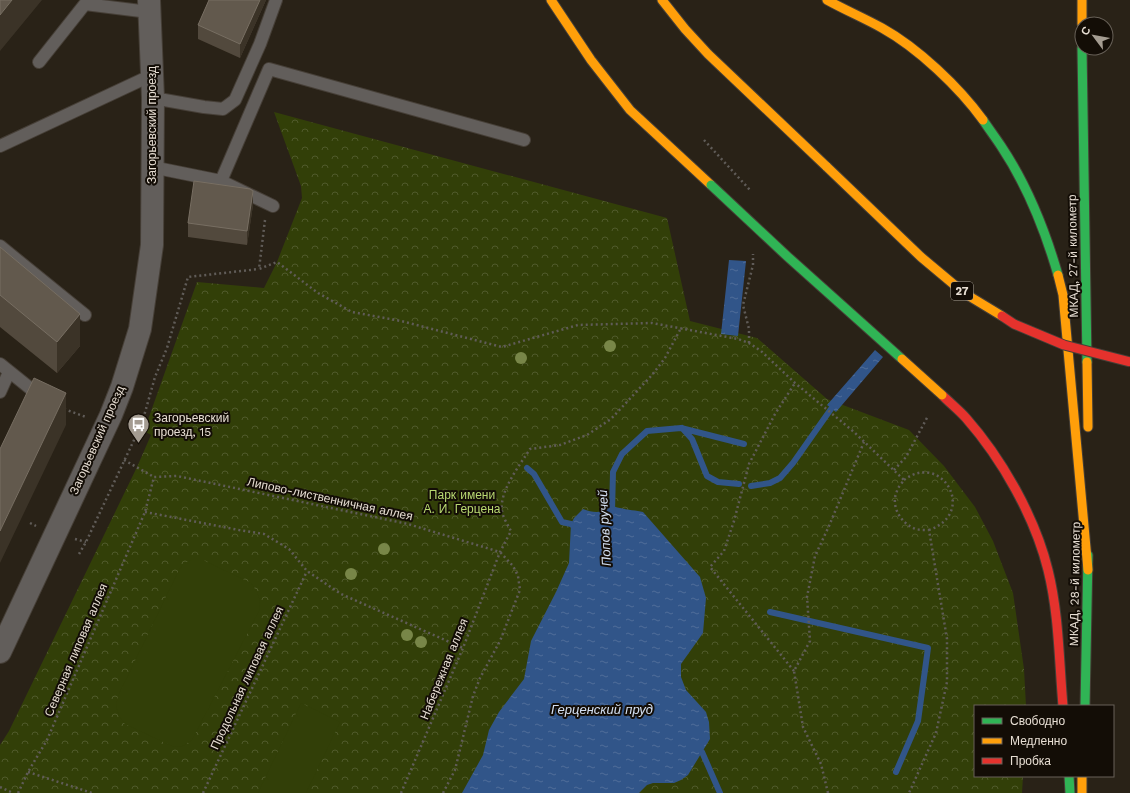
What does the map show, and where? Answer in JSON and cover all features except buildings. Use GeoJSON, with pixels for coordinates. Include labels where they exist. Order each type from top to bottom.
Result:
{"type":"FeatureCollection","features":[{"type":"Feature","properties":{"kind":"main road"},"geometry":{"type":"LineString","coordinates":[[551,0],[591,60],[630,110],[794,262],[942,395],[969,422],[996,458],[1035,530],[1048,569],[1055,606],[1063,705]]}},
{"type":"Feature","properties":{"kind":"main road","name":"27"},"geometry":{"type":"LineString","coordinates":[[662,0],[685,29],[708,54],[921,257],[964,293],[1014,324],[1064,345],[1130,362]]}},
{"type":"Feature","properties":{"kind":"main road"},"geometry":{"type":"LineString","coordinates":[[827,0],[888,32],[915,51],[943,75],[970,102],[996,136],[1017,173],[1033,207],[1056,268],[1062,295],[1088,570]]}},
{"type":"Feature","properties":{"kind":"main road"},"geometry":{"type":"LineString","coordinates":[[1082,0],[1082,16]]}},
{"type":"Feature","properties":{"kind":"main road","name":"МКАД, 27-й километр"},"geometry":{"type":"LineString","coordinates":[[1082,56],[1088,439]]}},
{"type":"Feature","properties":{"kind":"main road","name":"МКАД, 28-й километр"},"geometry":{"type":"LineString","coordinates":[[1085,705],[1088,570],[1088,478]]}},
{"type":"Feature","properties":{"kind":"main road"},"geometry":{"type":"LineString","coordinates":[[1069,777],[1070,793]]}},
{"type":"Feature","properties":{"kind":"main road"},"geometry":{"type":"LineString","coordinates":[[1082,777],[1082,793]]}},
{"type":"Feature","properties":{"kind":"street","name":"Загорьевский проезд"},"geometry":{"type":"LineString","coordinates":[[0,652],[111,415],[122,387],[140,329],[152,244],[153,98],[149,6]]}},
{"type":"Feature","properties":{"kind":"lane"},"geometry":{"type":"LineString","coordinates":[[153,98],[223,109],[235,100],[260,44],[276,0]]}},
{"type":"Feature","properties":{"kind":"lane"},"geometry":{"type":"LineString","coordinates":[[39,62],[85,4],[149,6]]}},
{"type":"Feature","properties":{"kind":"lane"},"geometry":{"type":"LineString","coordinates":[[221,181],[269,69],[524,140]]}},
{"type":"Feature","properties":{"kind":"lane"},"geometry":{"type":"LineString","coordinates":[[0,146],[152,74]]}},
{"type":"Feature","properties":{"kind":"lane"},"geometry":{"type":"LineString","coordinates":[[152,167],[221,181],[273,206]]}},
{"type":"Feature","properties":{"kind":"lane"},"geometry":{"type":"LineString","coordinates":[[0,246],[85,315]]}},
{"type":"Feature","properties":{"kind":"lane"},"geometry":{"type":"LineString","coordinates":[[0,392],[5,368],[53,405]]}},
{"type":"Feature","properties":{"kind":"path"},"geometry":{"type":"LineString","coordinates":[[259,270],[266,214],[273,206]]}},
{"type":"Feature","properties":{"kind":"path"},"geometry":{"type":"LineString","coordinates":[[79,554],[142,423],[154,376],[167,348],[188,277],[259,270],[277,262],[318,293],[352,312],[401,321],[502,347],[578,325],[652,323],[738,339],[749,343],[761,351],[794,383],[835,416],[904,480]]}},
{"type":"Feature","properties":{"kind":"path","name":"Набережная аллея"},"geometry":{"type":"LineString","coordinates":[[402,793],[463,648],[500,552],[511,531],[502,513],[501,502],[505,489],[530,449],[560,445],[587,435],[611,419],[652,376],[665,358],[681,328]]}},
{"type":"Feature","properties":{"kind":"path"},"geometry":{"type":"LineString","coordinates":[[794,383],[775,414],[749,464],[734,521],[724,551],[710,567],[794,672],[803,728],[821,764],[828,793]]}},
{"type":"Feature","properties":{"kind":"path"},"geometry":{"type":"LineString","coordinates":[[53,405],[86,417]]}},
{"type":"Feature","properties":{"kind":"path"},"geometry":{"type":"LineString","coordinates":[[894,470],[906,456],[928,416]]}},
{"type":"Feature","properties":{"kind":"path"},"geometry":{"type":"LineString","coordinates":[[794,672],[810,641],[807,597],[814,556],[829,526],[864,442]]}},
{"type":"Feature","properties":{"kind":"path"},"geometry":{"type":"LineString","coordinates":[[124,460],[154,477]]}},
{"type":"Feature","properties":{"kind":"path"},"geometry":{"type":"LineString","coordinates":[[918,472],[934,474],[944,480],[950,487],[953,499],[953,505],[949,516],[941,524],[929,530],[917,529],[906,524],[896,511],[894,500],[896,491],[908,476],[918,472]]}},
{"type":"Feature","properties":{"kind":"path","name":"Липово-лиственничная аллея"},"geometry":{"type":"LineString","coordinates":[[154,477],[177,476],[408,524],[500,552]]}},
{"type":"Feature","properties":{"kind":"path","name":"Северная липовая аллея"},"geometry":{"type":"LineString","coordinates":[[18,793],[28,772],[47,740],[145,512],[154,477]]}},
{"type":"Feature","properties":{"kind":"path"},"geometry":{"type":"LineString","coordinates":[[145,512],[264,534],[289,549],[307,571],[341,594],[463,648]]}},
{"type":"Feature","properties":{"kind":"path"},"geometry":{"type":"LineString","coordinates":[[909,793],[936,733],[947,682],[946,639],[929,530]]}},
{"type":"Feature","properties":{"kind":"path"},"geometry":{"type":"LineString","coordinates":[[443,793],[455,770],[475,690],[500,641],[520,590],[518,576],[513,566],[500,552]]}},
{"type":"Feature","properties":{"kind":"path","name":"Продольная липовая аллея"},"geometry":{"type":"LineString","coordinates":[[203,793],[307,571]]}},
{"type":"Feature","properties":{"kind":"path"},"geometry":{"type":"LineString","coordinates":[[28,772],[92,793]]}},
{"type":"Feature","properties":{"kind":"path"},"geometry":{"type":"LineString","coordinates":[[0,787],[13,793]]}},
{"type":"Feature","properties":{"kind":"green space","name":"Парк имени А. И. Герцена"},"geometry":{"type":"Polygon","coordinates":[[[274,112],[667,218],[690,321],[757,338],[827,399],[909,430],[944,466],[975,507],[993,541],[1013,593],[1024,669],[1026,705],[974,705],[974,777],[1023,777],[1022,793],[0,793],[0,745],[9,731],[137,467],[151,435],[144,431],[197,282],[264,288],[277,262],[302,198],[301,186],[274,112]]]}},
{"type":"Feature","properties":{"kind":"green space"},"geometry":{"type":"Polygon","coordinates":[[[192,560],[203,560],[251,583],[257,592],[260,601],[259,611],[192,740],[181,747],[172,746],[125,724],[119,716],[116,706],[118,696],[178,572],[183,564],[192,560]]]}},
{"type":"Feature","properties":{"kind":"green space"},"geometry":{"type":"Polygon","coordinates":[[[301,703],[340,722],[306,793],[258,793],[301,703]]]}},
{"type":"Feature","properties":{"kind":"water"},"geometry":{"type":"Polygon","coordinates":[[[729,260],[746,261],[738,336],[721,334],[729,260]]]}},
{"type":"Feature","properties":{"kind":"water"},"geometry":{"type":"Polygon","coordinates":[[[875,350],[883,357],[836,412],[827,405],[875,350]]]}},
{"type":"Feature","properties":{"kind":"water","name":"Герценский пруд"},"geometry":{"type":"Polygon","coordinates":[[[611,505],[643,512],[700,577],[706,598],[703,633],[681,664],[681,677],[686,690],[706,712],[709,722],[710,739],[688,775],[674,783],[653,783],[647,785],[639,793],[462,793],[483,755],[489,730],[499,712],[524,679],[531,641],[569,563],[571,524],[574,518],[583,509],[598,512],[605,510],[611,505]]]}},
{"type":"Feature","properties":{"kind":"waterway"},"geometry":{"type":"LineString","coordinates":[[751,486],[770,483],[780,478],[793,463],[831,409]]}},
{"type":"Feature","properties":{"kind":"waterway","name":"Попов ручей"},"geometry":{"type":"LineString","coordinates":[[612,512],[613,472],[622,454],[647,431],[681,428],[744,444]]}},
{"type":"Feature","properties":{"kind":"waterway"},"geometry":{"type":"LineString","coordinates":[[682,428],[692,439],[707,476],[718,482],[739,484]]}},
{"type":"Feature","properties":{"kind":"waterway"},"geometry":{"type":"LineString","coordinates":[[527,468],[534,474],[562,522],[571,524],[577,529]]}},
{"type":"Feature","properties":{"kind":"waterway"},"geometry":{"type":"LineString","coordinates":[[770,612],[928,648],[918,721],[896,772]]}},
{"type":"Feature","properties":{"kind":"waterway"},"geometry":{"type":"LineString","coordinates":[[702,752],[720,793]]}},
{"type":"Feature","properties":{"kind":"traffic: fast"},"geometry":{"type":"LineString","coordinates":[[1082,56],[1087,362]]}},
{"type":"Feature","properties":{"kind":"traffic: fast"},"geometry":{"type":"LineString","coordinates":[[983,120],[1001,146],[1027,192],[1047,241],[1058,275]]}},
{"type":"Feature","properties":{"kind":"traffic: fast"},"geometry":{"type":"LineString","coordinates":[[711,185],[788,257],[902,359]]}},
{"type":"Feature","properties":{"kind":"traffic: fast"},"geometry":{"type":"LineString","coordinates":[[1085,705],[1088,555]]}},
{"type":"Feature","properties":{"kind":"traffic: fast"},"geometry":{"type":"LineString","coordinates":[[1069,777],[1070,793]]}},
{"type":"Feature","properties":{"kind":"traffic: slow"},"geometry":{"type":"LineString","coordinates":[[551,0],[591,60],[630,110],[711,185]]}},
{"type":"Feature","properties":{"kind":"traffic: slow"},"geometry":{"type":"LineString","coordinates":[[662,0],[685,29],[708,54],[827,167]]}},
{"type":"Feature","properties":{"kind":"traffic: slow"},"geometry":{"type":"LineString","coordinates":[[827,0],[882,28],[910,46],[950,82],[983,120]]}},
{"type":"Feature","properties":{"kind":"traffic: slow"},"geometry":{"type":"LineString","coordinates":[[1082,0],[1082,16]]}},
{"type":"Feature","properties":{"kind":"traffic: slow"},"geometry":{"type":"LineString","coordinates":[[827,167],[921,257],[964,293],[1002,316]]}},
{"type":"Feature","properties":{"kind":"traffic: slow"},"geometry":{"type":"LineString","coordinates":[[1058,275],[1063,295],[1088,570]]}},
{"type":"Feature","properties":{"kind":"traffic: slow"},"geometry":{"type":"LineString","coordinates":[[902,359],[942,395]]}},
{"type":"Feature","properties":{"kind":"traffic: slow"},"geometry":{"type":"LineString","coordinates":[[1087,362],[1088,427]]}},
{"type":"Feature","properties":{"kind":"traffic: slow"},"geometry":{"type":"LineString","coordinates":[[1082,777],[1082,793]]}},
{"type":"Feature","properties":{"kind":"traffic: jam"},"geometry":{"type":"LineString","coordinates":[[1002,316],[1014,324],[1064,345],[1130,362]]}},
{"type":"Feature","properties":{"kind":"traffic: jam"},"geometry":{"type":"LineString","coordinates":[[942,395],[966,418],[992,452],[1016,490],[1035,530],[1052,587],[1058,638],[1063,705]]}},
{"type":"Feature","properties":{"kind":"place","name":"Загорьевский проезд, 15"},"geometry":{"type":"Point","coordinates":[139,444]}}]}
